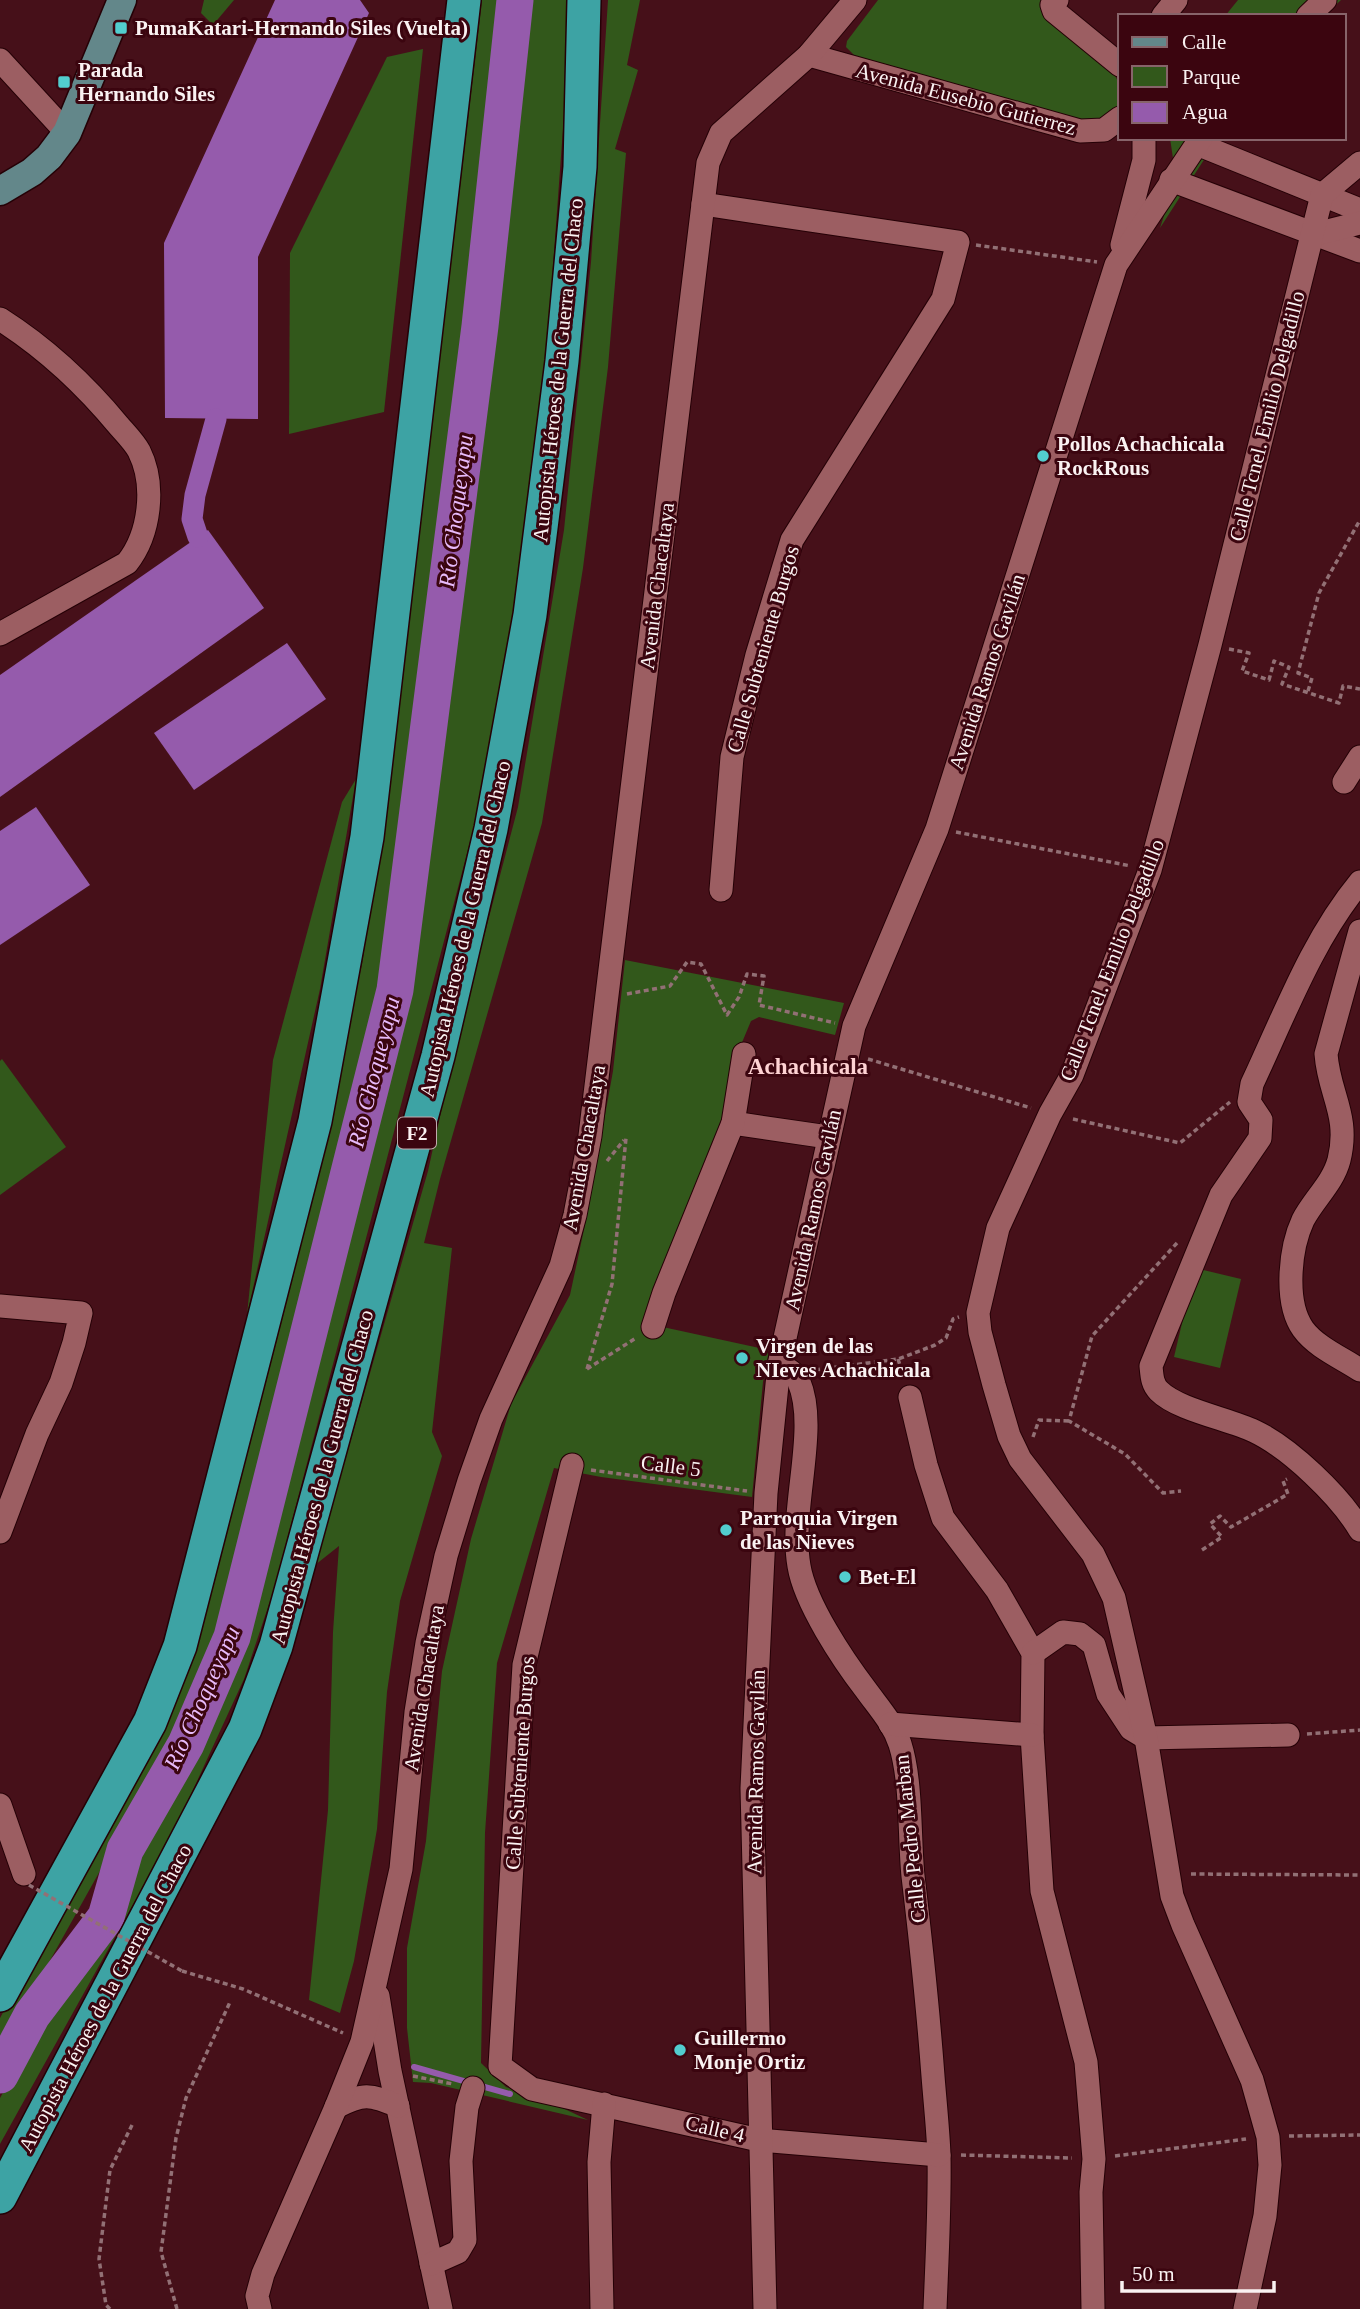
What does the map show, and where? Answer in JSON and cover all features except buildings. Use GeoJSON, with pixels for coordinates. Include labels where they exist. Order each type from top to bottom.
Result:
{"type":"FeatureCollection","features":[{"type":"Feature","properties":{"kind":"highway"},"geometry":{"type":"LineString","coordinates":[[0,1995],[150,1722],[180,1646],[315,1121],[366,837],[464,0]]}},
{"type":"Feature","properties":{"kind":"highway","name":"Autopista Héroes de la Guerra del Chaco"},"geometry":{"type":"LineString","coordinates":[[0,2197],[245,1729],[276,1646],[438,1056],[491,829],[530,615],[562,361],[580,167],[584,0]]}},
{"type":"Feature","properties":{"kind":"main road"},"geometry":{"type":"LineString","coordinates":[[0,191],[32,172],[67,134],[122,0]]}},
{"type":"Feature","properties":{"kind":"street","name":"Avenida Chacaltaya"},"geometry":{"type":"LineString","coordinates":[[260,2309],[257,2295],[263,2274],[362,2042],[401,1869],[416,1712],[427,1643],[446,1556],[491,1419],[561,1266],[575,1215],[590,1136],[708,163],[721,133],[809,55],[855,0]]}},
{"type":"Feature","properties":{"kind":"street"},"geometry":{"type":"LineString","coordinates":[[1057,0],[1052,5],[1054,10],[1118,63]]}},
{"type":"Feature","properties":{"kind":"street"},"geometry":{"type":"LineString","coordinates":[[1165,14],[1176,0]]}},
{"type":"Feature","properties":{"kind":"street"},"geometry":{"type":"LineString","coordinates":[[1310,14],[1325,0]]}},
{"type":"Feature","properties":{"kind":"street","name":"Avenida Eusebio Gutierrez"},"geometry":{"type":"LineString","coordinates":[[809,55],[1080,131],[1104,130],[1118,120]]}},
{"type":"Feature","properties":{"kind":"street"},"geometry":{"type":"LineString","coordinates":[[0,60],[67,134]]}},
{"type":"Feature","properties":{"kind":"street"},"geometry":{"type":"LineString","coordinates":[[1116,265],[1144,160],[1143,140]]}},
{"type":"Feature","properties":{"kind":"street"},"geometry":{"type":"LineString","coordinates":[[1199,141],[1360,210]]}},
{"type":"Feature","properties":{"kind":"street","name":"Avenida Ramos Gavilán"},"geometry":{"type":"LineString","coordinates":[[765,2309],[752,1788],[766,1493],[779,1365],[854,1026],[937,829],[1116,265],[1199,141]]}},
{"type":"Feature","properties":{"kind":"street"},"geometry":{"type":"LineString","coordinates":[[1322,195],[1360,163]]}},
{"type":"Feature","properties":{"kind":"street"},"geometry":{"type":"LineString","coordinates":[[1171,180],[1360,251]]}},
{"type":"Feature","properties":{"kind":"street","name":"Calle Tcnel. Emilio Delgadillo"},"geometry":{"type":"LineString","coordinates":[[1245,2309],[1265,2216],[1270,2165],[1268,2137],[1252,2080],[1172,1896],[1146,1738],[1114,1598],[1093,1554],[1077,1530],[1036,1483],[1009,1436],[980,1332],[978,1313],[998,1228],[1050,1114],[1072,1075],[1150,870],[1210,645],[1322,195]]}},
{"type":"Feature","properties":{"kind":"street"},"geometry":{"type":"LineString","coordinates":[[703,204],[958,242]]}},
{"type":"Feature","properties":{"kind":"street"},"geometry":{"type":"LineString","coordinates":[[1312,235],[1360,223]]}},
{"type":"Feature","properties":{"kind":"street","name":"Calle Subteniente Burgos"},"geometry":{"type":"LineString","coordinates":[[722,890],[732,757],[757,655],[792,540],[943,299],[958,242]]}},
{"type":"Feature","properties":{"kind":"street"},"geometry":{"type":"LineString","coordinates":[[0,318],[62,367],[102,405],[138,449],[148,484],[145,525],[135,552],[127,563],[0,634]]}},
{"type":"Feature","properties":{"kind":"street"},"geometry":{"type":"LineString","coordinates":[[1344,782],[1360,757]]}},
{"type":"Feature","properties":{"kind":"street"},"geometry":{"type":"LineString","coordinates":[[1360,882],[1346,899],[1316,950],[1252,1084],[1250,1102],[1261,1120],[1260,1138],[1221,1195],[1151,1366],[1153,1382],[1160,1392],[1178,1403],[1255,1432],[1283,1449],[1326,1486],[1347,1509],[1360,1530]]}},
{"type":"Feature","properties":{"kind":"street"},"geometry":{"type":"LineString","coordinates":[[1360,931],[1326,1054],[1328,1074],[1343,1128],[1340,1152],[1327,1185],[1307,1213],[1297,1236],[1291,1283],[1294,1308],[1304,1331],[1360,1370]]}},
{"type":"Feature","properties":{"kind":"street"},"geometry":{"type":"LineString","coordinates":[[653,1327],[664,1293],[733,1123],[744,1054]]}},
{"type":"Feature","properties":{"kind":"street"},"geometry":{"type":"LineString","coordinates":[[733,1123],[828,1137]]}},
{"type":"Feature","properties":{"kind":"street"},"geometry":{"type":"LineString","coordinates":[[0,1306],[81,1313],[61,1383],[37,1433],[0,1532]]}},
{"type":"Feature","properties":{"kind":"street"},"geometry":{"type":"LineString","coordinates":[[779,1365],[789,1370],[798,1380]]}},
{"type":"Feature","properties":{"kind":"street","name":"Calle Pedro Marban"},"geometry":{"type":"LineString","coordinates":[[798,1380],[805,1422],[796,1525],[802,1580],[824,1626],[890,1724],[900,1745],[908,1793],[939,2155],[935,2309]]}},
{"type":"Feature","properties":{"kind":"street"},"geometry":{"type":"LineString","coordinates":[[910,1397],[926,1465],[943,1518],[997,1590],[1033,1653],[1032,1735],[1042,1891],[1086,2062],[1094,2159],[1091,2192],[1093,2309]]}},
{"type":"Feature","properties":{"kind":"street","name":"Calle Subteniente Burgos"},"geometry":{"type":"LineString","coordinates":[[500,2066],[524,1665],[572,1465]]}},
{"type":"Feature","properties":{"kind":"street"},"geometry":{"type":"LineString","coordinates":[[1033,1653],[1063,1632],[1080,1634],[1094,1645],[1108,1695],[1131,1729],[1146,1738],[1288,1735]]}},
{"type":"Feature","properties":{"kind":"street"},"geometry":{"type":"LineString","coordinates":[[890,1724],[1032,1735]]}},
{"type":"Feature","properties":{"kind":"street"},"geometry":{"type":"LineString","coordinates":[[0,1805],[27,1880]]}},
{"type":"Feature","properties":{"kind":"street"},"geometry":{"type":"LineString","coordinates":[[375,1982],[441,2309]]}},
{"type":"Feature","properties":{"kind":"street","name":"Calle 4"},"geometry":{"type":"LineString","coordinates":[[500,2066],[532,2089],[759,2140],[939,2155]]}},
{"type":"Feature","properties":{"kind":"street"},"geometry":{"type":"LineString","coordinates":[[430,2264],[458,2252],[465,2240],[461,2161],[467,2106],[473,2088]]}},
{"type":"Feature","properties":{"kind":"street"},"geometry":{"type":"LineString","coordinates":[[336,2107],[355,2097],[373,2095],[398,2106]]}},
{"type":"Feature","properties":{"kind":"street"},"geometry":{"type":"LineString","coordinates":[[602,2309],[599,2162],[604,2104]]}},
{"type":"Feature","properties":{"kind":"path"},"geometry":{"type":"LineString","coordinates":[[958,242],[1116,265]]}},
{"type":"Feature","properties":{"kind":"path"},"geometry":{"type":"LineString","coordinates":[[1308,691],[1312,678],[1298,673],[1319,593],[1360,520]]}},
{"type":"Feature","properties":{"kind":"path"},"geometry":{"type":"LineString","coordinates":[[1210,645],[1249,653],[1242,671],[1269,680],[1274,661],[1289,667],[1282,684],[1339,703],[1343,685],[1360,689]]}},
{"type":"Feature","properties":{"kind":"path"},"geometry":{"type":"LineString","coordinates":[[937,829],[1150,870]]}},
{"type":"Feature","properties":{"kind":"path"},"geometry":{"type":"LineString","coordinates":[[607,995],[670,986],[687,962],[701,964],[727,1015],[747,974],[764,976],[759,1005],[854,1026]]}},
{"type":"Feature","properties":{"kind":"path"},"geometry":{"type":"LineString","coordinates":[[626,1138],[612,1284],[587,1369],[653,1327]]}},
{"type":"Feature","properties":{"kind":"path"},"geometry":{"type":"LineString","coordinates":[[1069,1421],[1092,1336],[1184,1235]]}},
{"type":"Feature","properties":{"kind":"path"},"geometry":{"type":"LineString","coordinates":[[798,1380],[818,1368],[898,1359],[946,1338],[953,1319],[978,1313]]}},
{"type":"Feature","properties":{"kind":"path"},"geometry":{"type":"LineString","coordinates":[[1009,1436],[1022,1432],[1033,1438],[1039,1420],[1069,1421],[1125,1454],[1163,1493],[1181,1491]]}},
{"type":"Feature","properties":{"kind":"path","name":"Calle 5"},"geometry":{"type":"LineString","coordinates":[[572,1465],[626,1476],[766,1493]]}},
{"type":"Feature","properties":{"kind":"path"},"geometry":{"type":"LineString","coordinates":[[1202,1550],[1222,1538],[1210,1524],[1220,1516],[1231,1527],[1288,1493],[1283,1481],[1291,1477]]}},
{"type":"Feature","properties":{"kind":"path"},"geometry":{"type":"LineString","coordinates":[[1288,1735],[1360,1730]]}},
{"type":"Feature","properties":{"kind":"path"},"geometry":{"type":"LineString","coordinates":[[1167,1874],[1360,1875]]}},
{"type":"Feature","properties":{"kind":"path"},"geometry":{"type":"LineString","coordinates":[[27,1880],[182,1971],[243,1989],[362,2042]]}},
{"type":"Feature","properties":{"kind":"path"},"geometry":{"type":"LineString","coordinates":[[177,2309],[161,2252],[176,2138],[186,2098],[230,2002]]}},
{"type":"Feature","properties":{"kind":"path"},"geometry":{"type":"LineString","coordinates":[[110,2309],[106,2305],[99,2259],[102,2233],[110,2170],[133,2123]]}},
{"type":"Feature","properties":{"kind":"path"},"geometry":{"type":"LineString","coordinates":[[939,2155],[1094,2159],[1268,2137],[1360,2135]]}},
{"type":"Feature","properties":{"kind":"green space"},"geometry":{"type":"Polygon","coordinates":[[[204,0],[234,0],[213,25],[201,13],[204,0]]]}},
{"type":"Feature","properties":{"kind":"green space"},"geometry":{"type":"Polygon","coordinates":[[[482,0],[505,0],[381,985],[224,1611],[173,1740],[0,2050],[0,2018],[184,1673],[214,1584],[294,1273],[362,964],[390,783],[482,0]]]}},
{"type":"Feature","properties":{"kind":"green space"},"geometry":{"type":"Polygon","coordinates":[[[529,0],[569,0],[569,46],[546,363],[514,617],[476,819],[274,1589],[244,1679],[175,1829],[0,2144],[0,2098],[200,1738],[242,1641],[314,1377],[408,990],[447,699],[529,0]]]}},
{"type":"Feature","properties":{"kind":"green space"},"geometry":{"type":"Polygon","coordinates":[[[608,0],[640,0],[627,65],[638,70],[615,149],[626,153],[608,367],[583,568],[542,823],[424,1243],[452,1248],[432,1432],[442,1456],[400,1601],[387,1692],[377,1829],[354,1961],[340,2013],[309,2000],[328,1810],[333,1632],[339,1546],[315,1565],[428,1171],[457,1039],[518,807],[564,530],[591,262],[608,0]]]}},
{"type":"Feature","properties":{"kind":"green space"},"geometry":{"type":"Polygon","coordinates":[[[878,0],[1048,0],[1113,72],[1118,81],[1118,106],[1115,111],[1093,124],[856,57],[846,47],[847,41],[878,0]]]}},
{"type":"Feature","properties":{"kind":"green space"},"geometry":{"type":"Polygon","coordinates":[[[1238,0],[1341,0],[1326,14],[1227,14],[1238,0]]]}},
{"type":"Feature","properties":{"kind":"green space"},"geometry":{"type":"Polygon","coordinates":[[[423,49],[384,412],[289,434],[290,253],[387,57],[423,49]]]}},
{"type":"Feature","properties":{"kind":"green space"},"geometry":{"type":"Polygon","coordinates":[[[1170,140],[1217,140],[1160,228],[1176,179],[1170,140]]]}},
{"type":"Feature","properties":{"kind":"green space"},"geometry":{"type":"Polygon","coordinates":[[[356,779],[320,989],[247,1315],[273,1060],[342,802],[356,779]]]}},
{"type":"Feature","properties":{"kind":"green space"},"geometry":{"type":"Polygon","coordinates":[[[625,960],[844,1003],[835,1035],[759,1017],[751,1021],[738,1052],[727,1120],[649,1324],[769,1350],[763,1382],[752,1497],[554,1468],[497,1663],[485,1833],[481,2063],[506,2087],[554,2104],[588,2120],[431,2083],[413,2082],[407,2028],[407,1948],[426,1841],[442,1671],[471,1539],[511,1404],[570,1295],[613,1071],[625,960]]]}},
{"type":"Feature","properties":{"kind":"green space"},"geometry":{"type":"Polygon","coordinates":[[[2,1059],[66,1147],[0,1195],[0,1061],[2,1059]]]}},
{"type":"Feature","properties":{"kind":"green space"},"geometry":{"type":"Polygon","coordinates":[[[1195,1268],[1241,1279],[1220,1368],[1174,1357],[1195,1268]]]}},
{"type":"Feature","properties":{"kind":"water"},"geometry":{"type":"Polygon","coordinates":[[[275,0],[360,0],[369,13],[258,257],[258,419],[165,418],[164,243],[275,0]]]}},
{"type":"Feature","properties":{"kind":"water"},"geometry":{"type":"Polygon","coordinates":[[[208,530],[264,608],[0,797],[0,675],[208,530]]]}},
{"type":"Feature","properties":{"kind":"water"},"geometry":{"type":"Polygon","coordinates":[[[287,643],[326,699],[194,790],[154,733],[287,643]]]}},
{"type":"Feature","properties":{"kind":"water"},"geometry":{"type":"Polygon","coordinates":[[[36,807],[90,885],[0,945],[0,831],[36,807]]]}},
{"type":"Feature","properties":{"kind":"waterway","name":"Río Choqueyapu"},"geometry":{"type":"LineString","coordinates":[[0,2075],[32,2015],[106,1917],[125,1850],[186,1744],[232,1637],[395,990],[480,326],[515,0]]}},
{"type":"Feature","properties":{"kind":"waterway"},"geometry":{"type":"LineString","coordinates":[[198,537],[192,519],[195,495],[216,419]]}},
{"type":"Feature","properties":{"kind":"waterway"},"geometry":{"type":"LineString","coordinates":[[414,2067],[510,2094]]}},
{"type":"Feature","properties":{"kind":"place","name":"PumaKatari-Hernando Siles (Vuelta)"},"geometry":{"type":"Point","coordinates":[121,28]}},
{"type":"Feature","properties":{"kind":"place","name":"Parada Hernando Siles"},"geometry":{"type":"Point","coordinates":[64,82]}},
{"type":"Feature","properties":{"kind":"place","name":"Pollos Achachicala RockRous"},"geometry":{"type":"Point","coordinates":[1043,456]}},
{"type":"Feature","properties":{"kind":"place","name":"Virgen de las NIeves Achachicala"},"geometry":{"type":"Point","coordinates":[742,1358]}},
{"type":"Feature","properties":{"kind":"place","name":"Parroquia Virgen de las Nieves"},"geometry":{"type":"Point","coordinates":[726,1530]}},
{"type":"Feature","properties":{"kind":"place","name":"Bet-El"},"geometry":{"type":"Point","coordinates":[845,1577]}},
{"type":"Feature","properties":{"kind":"place","name":"Guillermo Monje Ortiz"},"geometry":{"type":"Point","coordinates":[680,2050]}},
{"type":"Feature","properties":{"kind":"district","name":"Achachicala"},"geometry":{"type":"Point","coordinates":[808,1066]}}]}
